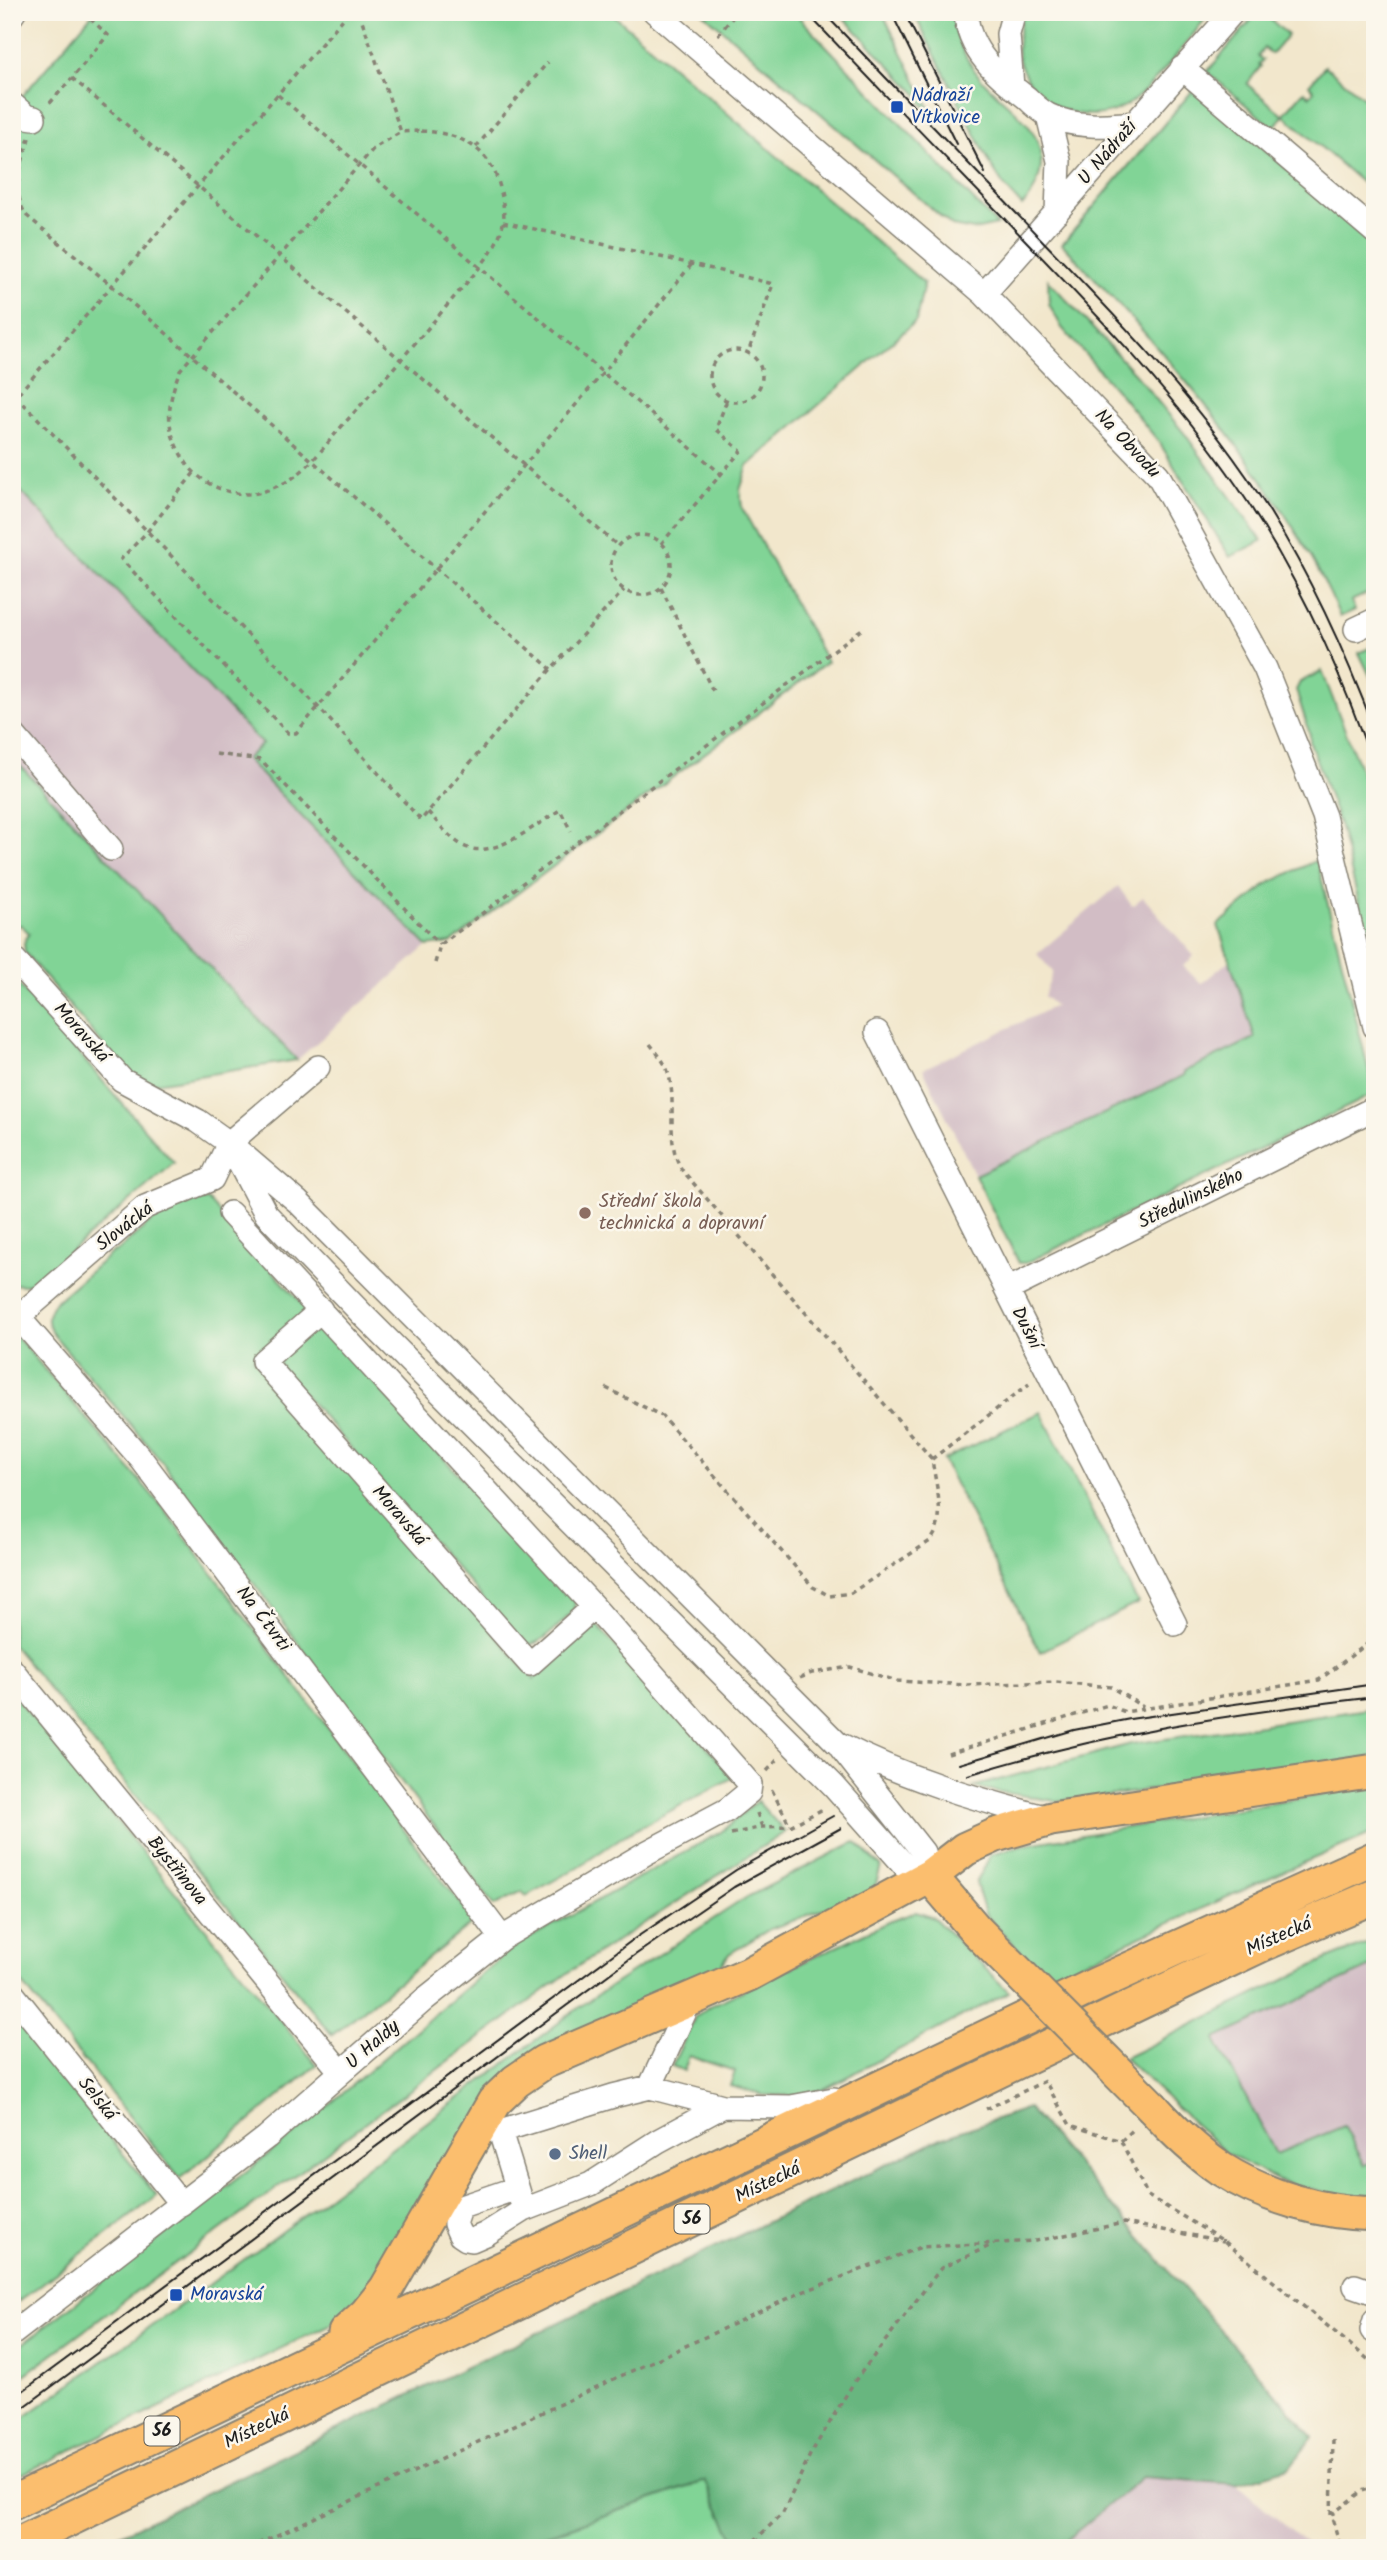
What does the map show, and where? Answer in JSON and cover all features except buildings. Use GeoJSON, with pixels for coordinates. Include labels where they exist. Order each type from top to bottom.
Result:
{"type":"FeatureCollection","features":[{"type":"Feature","properties":{"kind":"highway"},"geometry":{"type":"LineString","coordinates":[[312,2359],[366,2314],[386,2289],[488,2130],[503,2091],[544,2062],[749,1974],[930,1877],[975,1844],[1051,1819],[1375,1771]]}},
{"type":"Feature","properties":{"kind":"highway","name":"Místecká"},"geometry":{"type":"LineString","coordinates":[[12,2503],[1121,1972],[1375,1858]]}},
{"type":"Feature","properties":{"kind":"highway"},"geometry":{"type":"LineString","coordinates":[[930,1877],[1148,2114],[1205,2157],[1242,2180],[1283,2197],[1325,2209],[1375,2214]]}},
{"type":"Feature","properties":{"kind":"highway","name":"Místecká"},"geometry":{"type":"LineString","coordinates":[[12,2547],[1139,2003],[1261,1945],[1375,1896]]}},
{"type":"Feature","properties":{"kind":"street","name":"Na Obvodu"},"geometry":{"type":"LineString","coordinates":[[655,12],[984,294],[1158,475],[1265,668],[1324,816],[1375,1027]]}},
{"type":"Feature","properties":{"kind":"street"},"geometry":{"type":"LineString","coordinates":[[966,12],[973,40],[987,64],[1048,115],[1085,124],[1134,123]]}},
{"type":"Feature","properties":{"kind":"street"},"geometry":{"type":"LineString","coordinates":[[1012,87],[1008,34],[1014,12]]}},
{"type":"Feature","properties":{"kind":"street","name":"U Nádraží"},"geometry":{"type":"LineString","coordinates":[[984,294],[1233,12]]}},
{"type":"Feature","properties":{"kind":"street"},"geometry":{"type":"LineString","coordinates":[[1182,68],[1375,232]]}},
{"type":"Feature","properties":{"kind":"street"},"geometry":{"type":"LineString","coordinates":[[12,104],[27,117],[34,118]]}},
{"type":"Feature","properties":{"kind":"street"},"geometry":{"type":"LineString","coordinates":[[1048,115],[1059,161],[1057,212]]}},
{"type":"Feature","properties":{"kind":"street"},"geometry":{"type":"LineString","coordinates":[[12,733],[111,849]]}},
{"type":"Feature","properties":{"kind":"street","name":"Moravská"},"geometry":{"type":"LineString","coordinates":[[12,957],[122,1080],[198,1121],[229,1143],[299,1202],[837,1743]]}},
{"type":"Feature","properties":{"kind":"street","name":"Dušní"},"geometry":{"type":"LineString","coordinates":[[877,1032],[1175,1624]]}},
{"type":"Feature","properties":{"kind":"street"},"geometry":{"type":"LineString","coordinates":[[318,1067],[229,1143],[266,1214],[362,1314],[834,1786],[906,1867],[930,1877]]}},
{"type":"Feature","properties":{"kind":"street","name":"Středulinského"},"geometry":{"type":"LineString","coordinates":[[1007,1290],[1375,1108]]}},
{"type":"Feature","properties":{"kind":"street","name":"Slovácká"},"geometry":{"type":"LineString","coordinates":[[15,1314],[145,1207],[212,1179],[229,1143]]}},
{"type":"Feature","properties":{"kind":"street"},"geometry":{"type":"LineString","coordinates":[[230,1213],[594,1608],[750,1784]]}},
{"type":"Feature","properties":{"kind":"street","name":"Moravská"},"geometry":{"type":"LineString","coordinates":[[321,1310],[263,1361],[530,1664],[594,1608]]}},
{"type":"Feature","properties":{"kind":"street","name":"Na Čtvrti"},"geometry":{"type":"LineString","coordinates":[[15,1314],[142,1460],[502,1938]]}},
{"type":"Feature","properties":{"kind":"street","name":"Bystřinova"},"geometry":{"type":"LineString","coordinates":[[12,1670],[341,2072]]}},
{"type":"Feature","properties":{"kind":"street"},"geometry":{"type":"LineString","coordinates":[[837,1743],[923,1852],[930,1877]]}},
{"type":"Feature","properties":{"kind":"street"},"geometry":{"type":"LineString","coordinates":[[837,1743],[904,1775],[1051,1819]]}},
{"type":"Feature","properties":{"kind":"street","name":"U Haldy"},"geometry":{"type":"LineString","coordinates":[[14,2329],[267,2137],[425,1999],[502,1938],[646,1853],[727,1810],[749,1792],[750,1784]]}},
{"type":"Feature","properties":{"kind":"street","name":"Selská"},"geometry":{"type":"LineString","coordinates":[[12,1993],[181,2204]]}},
{"type":"Feature","properties":{"kind":"street"},"geometry":{"type":"LineString","coordinates":[[650,2087],[690,2001]]}},
{"type":"Feature","properties":{"kind":"street"},"geometry":{"type":"LineString","coordinates":[[723,2106],[658,2141],[591,2184],[521,2199],[488,2130],[650,2087],[723,2106],[768,2108],[803,2105],[893,2082]]}},
{"type":"Feature","properties":{"kind":"street"},"geometry":{"type":"LineString","coordinates":[[1375,2320],[1371,2330],[1375,2332]]}},
{"type":"Feature","properties":{"kind":"path"},"geometry":{"type":"LineString","coordinates":[[83,12],[108,35],[34,118],[18,188],[18,204],[27,216],[111,285],[551,668]]}},
{"type":"Feature","properties":{"kind":"path"},"geometry":{"type":"LineString","coordinates":[[12,401],[349,12]]}},
{"type":"Feature","properties":{"kind":"path"},"geometry":{"type":"LineString","coordinates":[[359,12],[401,132]]}},
{"type":"Feature","properties":{"kind":"path"},"geometry":{"type":"LineString","coordinates":[[718,35],[737,12]]}},
{"type":"Feature","properties":{"kind":"path"},"geometry":{"type":"LineString","coordinates":[[476,147],[548,62]]}},
{"type":"Feature","properties":{"kind":"path"},"geometry":{"type":"LineString","coordinates":[[72,78],[277,257],[618,546]]}},
{"type":"Feature","properties":{"kind":"path"},"geometry":{"type":"LineString","coordinates":[[278,94],[720,473]]}},
{"type":"Feature","properties":{"kind":"path"},"geometry":{"type":"LineString","coordinates":[[401,132],[441,132],[457,136],[476,147],[498,180],[503,222],[495,244],[479,267],[401,362],[293,478],[260,492],[222,491],[194,474],[171,435],[169,412],[174,385],[190,356],[374,148],[401,132]]}},
{"type":"Feature","properties":{"kind":"path"},"geometry":{"type":"LineString","coordinates":[[503,222],[773,284],[748,353]]}},
{"type":"Feature","properties":{"kind":"path"},"geometry":{"type":"LineString","coordinates":[[194,474],[147,532],[121,559],[288,733],[296,733],[603,373],[692,264]]}},
{"type":"Feature","properties":{"kind":"path"},"geometry":{"type":"LineString","coordinates":[[732,350],[748,353],[759,364],[761,380],[758,388],[747,399],[727,400],[715,391],[711,383],[712,366],[724,353],[732,350]]}},
{"type":"Feature","properties":{"kind":"path"},"geometry":{"type":"LineString","coordinates":[[16,396],[318,708],[421,820],[551,668],[624,590]]}},
{"type":"Feature","properties":{"kind":"path"},"geometry":{"type":"LineString","coordinates":[[662,544],[741,451],[716,429],[727,400]]}},
{"type":"Feature","properties":{"kind":"path"},"geometry":{"type":"LineString","coordinates":[[635,536],[644,536],[662,544],[670,561],[670,571],[660,588],[642,595],[624,590],[612,574],[613,555],[618,546],[635,536]]}},
{"type":"Feature","properties":{"kind":"path"},"geometry":{"type":"LineString","coordinates":[[660,588],[714,693]]}},
{"type":"Feature","properties":{"kind":"path"},"geometry":{"type":"LineString","coordinates":[[435,963],[440,945],[862,629]]}},
{"type":"Feature","properties":{"kind":"path"},"geometry":{"type":"LineString","coordinates":[[216,754],[261,760],[440,945]]}},
{"type":"Feature","properties":{"kind":"path"},"geometry":{"type":"LineString","coordinates":[[428,812],[460,845],[471,849],[485,850],[503,845],[560,810],[571,831]]}},
{"type":"Feature","properties":{"kind":"path"},"geometry":{"type":"LineString","coordinates":[[606,1388],[662,1416],[813,1587],[830,1597],[851,1593],[937,1534],[940,1523],[932,1459],[675,1159],[669,1075],[650,1044]]}},
{"type":"Feature","properties":{"kind":"path"},"geometry":{"type":"LineString","coordinates":[[932,1459],[1047,1370]]}},
{"type":"Feature","properties":{"kind":"path"},"geometry":{"type":"LineString","coordinates":[[948,1754],[1108,1706],[1125,1712],[1319,1680],[1375,1638]]}},
{"type":"Feature","properties":{"kind":"path"},"geometry":{"type":"LineString","coordinates":[[781,1687],[812,1673],[850,1667],[897,1681],[967,1685],[1056,1682],[1111,1687],[1144,1708]]}},
{"type":"Feature","properties":{"kind":"path"},"geometry":{"type":"LineString","coordinates":[[750,1784],[760,1777],[771,1787],[790,1826]]}},
{"type":"Feature","properties":{"kind":"path"},"geometry":{"type":"LineString","coordinates":[[729,1835],[762,1827],[790,1826],[825,1808]]}},
{"type":"Feature","properties":{"kind":"path"},"geometry":{"type":"LineString","coordinates":[[986,2109],[1045,2081],[1070,2125],[1122,2141],[1148,2196],[1224,2241],[1375,2365]]}},
{"type":"Feature","properties":{"kind":"path"},"geometry":{"type":"LineString","coordinates":[[1122,2141],[1148,2114]]}},
{"type":"Feature","properties":{"kind":"path"},"geometry":{"type":"LineString","coordinates":[[249,2548],[800,2293],[921,2247],[1036,2241],[1124,2223],[1224,2241]]}},
{"type":"Feature","properties":{"kind":"path"},"geometry":{"type":"LineString","coordinates":[[747,2548],[783,2513],[810,2455],[854,2382],[941,2268],[996,2243]]}},
{"type":"Feature","properties":{"kind":"path"},"geometry":{"type":"LineString","coordinates":[[1333,2440],[1331,2515],[1340,2548]]}},
{"type":"Feature","properties":{"kind":"path"},"geometry":{"type":"LineString","coordinates":[[1331,2515],[1362,2491],[1375,2487]]}},
{"type":"Feature","properties":{"kind":"shaded area"},"geometry":{"type":"Polygon","coordinates":[[[12,482],[262,745],[246,759],[427,946],[297,1060],[12,757],[12,482]]]}},
{"type":"Feature","properties":{"kind":"shaded area"},"geometry":{"type":"Polygon","coordinates":[[[1118,886],[1132,906],[1143,897],[1194,956],[1183,966],[1201,984],[1230,960],[1255,1038],[975,1175],[923,1069],[1055,1006],[1044,996],[1053,972],[1037,954],[1118,886]]]}},
{"type":"Feature","properties":{"kind":"shaded area"},"geometry":{"type":"Polygon","coordinates":[[[1375,1965],[1375,2161],[1365,2165],[1344,2126],[1276,2155],[1215,2039],[1375,1965]]]}},
{"type":"Feature","properties":{"kind":"shaded area"},"geometry":{"type":"Polygon","coordinates":[[[1142,2477],[1236,2484],[1312,2548],[1057,2548],[1142,2477]]]}},
{"type":"Feature","properties":{"kind":"green space"},"geometry":{"type":"Polygon","coordinates":[[[94,12],[610,12],[924,283],[916,321],[748,466],[740,490],[742,508],[827,662],[451,943],[427,946],[246,759],[262,744],[12,482],[12,108],[94,12]]]}},
{"type":"Feature","properties":{"kind":"green space"},"geometry":{"type":"Polygon","coordinates":[[[702,12],[794,12],[997,225],[974,230],[952,226],[702,12]]]}},
{"type":"Feature","properties":{"kind":"green space"},"geometry":{"type":"Polygon","coordinates":[[[838,12],[882,12],[929,107],[927,109],[920,101],[921,98],[838,12]]]}},
{"type":"Feature","properties":{"kind":"green space"},"geometry":{"type":"Polygon","coordinates":[[[913,12],[952,12],[959,42],[974,69],[1033,133],[1039,145],[1040,173],[1034,191],[1022,206],[993,169],[913,12]]]}},
{"type":"Feature","properties":{"kind":"green space"},"geometry":{"type":"Polygon","coordinates":[[[1023,12],[1211,12],[1137,98],[1111,112],[1095,115],[1078,114],[1048,101],[1026,76],[1019,60],[1018,48],[1023,12]]]}},
{"type":"Feature","properties":{"kind":"green space"},"geometry":{"type":"Polygon","coordinates":[[[1258,12],[1275,12],[1270,19],[1288,35],[1272,54],[1264,48],[1258,56],[1263,60],[1259,64],[1261,66],[1247,84],[1283,115],[1304,91],[1310,96],[1314,91],[1309,85],[1325,66],[1375,107],[1375,194],[1284,115],[1273,128],[1207,72],[1258,12]]]}},
{"type":"Feature","properties":{"kind":"green space"},"geometry":{"type":"Polygon","coordinates":[[[1194,89],[1375,244],[1375,590],[1351,601],[1355,610],[1340,617],[1326,585],[1292,525],[1225,429],[1173,366],[1062,244],[1194,89]]]}},
{"type":"Feature","properties":{"kind":"green space"},"geometry":{"type":"Polygon","coordinates":[[[1048,280],[1136,375],[1185,434],[1262,541],[1230,557],[1159,442],[1062,328],[1049,304],[1048,280]]]}},
{"type":"Feature","properties":{"kind":"green space"},"geometry":{"type":"Polygon","coordinates":[[[1375,645],[1375,686],[1359,653],[1375,645]]]}},
{"type":"Feature","properties":{"kind":"green space"},"geometry":{"type":"Polygon","coordinates":[[[1322,671],[1375,807],[1375,967],[1340,827],[1310,742],[1296,690],[1300,682],[1322,671]]]}},
{"type":"Feature","properties":{"kind":"green space"},"geometry":{"type":"Polygon","coordinates":[[[12,757],[297,1060],[138,1086],[25,953],[24,943],[29,933],[21,925],[12,928],[12,757]]]}},
{"type":"Feature","properties":{"kind":"green space"},"geometry":{"type":"Polygon","coordinates":[[[1317,860],[1373,1088],[1370,1096],[1026,1263],[1019,1263],[975,1175],[1185,1075],[1184,1072],[1255,1038],[1218,925],[1269,883],[1317,860]]]}},
{"type":"Feature","properties":{"kind":"green space"},"geometry":{"type":"Polygon","coordinates":[[[12,977],[174,1163],[37,1280],[25,1285],[12,1284],[12,977]]]}},
{"type":"Feature","properties":{"kind":"green space"},"geometry":{"type":"Polygon","coordinates":[[[196,1200],[208,1200],[308,1310],[253,1358],[534,1679],[594,1622],[734,1777],[625,1835],[580,1866],[526,1896],[522,1891],[494,1906],[154,1452],[51,1332],[48,1317],[54,1303],[153,1221],[172,1209],[196,1200]]]}},
{"type":"Feature","properties":{"kind":"green space"},"geometry":{"type":"Polygon","coordinates":[[[315,1325],[322,1326],[575,1601],[574,1611],[544,1638],[524,1645],[279,1366],[280,1358],[315,1325]]]}},
{"type":"Feature","properties":{"kind":"green space"},"geometry":{"type":"Polygon","coordinates":[[[12,1331],[164,1509],[475,1921],[332,2035],[12,1644],[12,1331]]]}},
{"type":"Feature","properties":{"kind":"green space"},"geometry":{"type":"Polygon","coordinates":[[[1041,1412],[1138,1603],[1040,1652],[943,1460],[1041,1412]]]}},
{"type":"Feature","properties":{"kind":"green space"},"geometry":{"type":"Polygon","coordinates":[[[12,1693],[317,2065],[180,2179],[12,1971],[12,1693]]]}},
{"type":"Feature","properties":{"kind":"green space"},"geometry":{"type":"Polygon","coordinates":[[[1375,1708],[1375,1757],[1108,1796],[1055,1801],[972,1787],[1131,1744],[1375,1708]]]}},
{"type":"Feature","properties":{"kind":"green space"},"geometry":{"type":"Polygon","coordinates":[[[1375,1786],[1375,1832],[1047,1979],[985,1914],[976,1883],[991,1854],[1023,1845],[1375,1786]]]}},
{"type":"Feature","properties":{"kind":"green space"},"geometry":{"type":"Polygon","coordinates":[[[757,1801],[785,1832],[572,1970],[12,2384],[12,2352],[296,2133],[513,1947],[721,1832],[757,1801]]]}},
{"type":"Feature","properties":{"kind":"green space"},"geometry":{"type":"Polygon","coordinates":[[[855,1842],[881,1866],[874,1891],[770,1929],[729,1954],[715,1975],[545,2045],[356,2312],[12,2479],[12,2426],[249,2256],[585,2003],[747,1897],[855,1842]]]}},
{"type":"Feature","properties":{"kind":"green space"},"geometry":{"type":"Polygon","coordinates":[[[916,1912],[934,1918],[1009,1992],[822,2090],[798,2096],[763,2095],[730,2086],[735,2071],[689,2056],[684,2071],[672,2066],[695,2017],[708,2007],[888,1922],[916,1912]]]}},
{"type":"Feature","properties":{"kind":"green space"},"geometry":{"type":"Polygon","coordinates":[[[1375,1940],[1375,1965],[1215,2039],[1276,2154],[1344,2126],[1365,2165],[1375,2161],[1375,2197],[1340,2196],[1279,2181],[1227,2154],[1124,2058],[1327,1959],[1375,1940]]]}},
{"type":"Feature","properties":{"kind":"green space"},"geometry":{"type":"Polygon","coordinates":[[[12,2016],[157,2196],[18,2302],[12,2295],[12,2016]]]}},
{"type":"Feature","properties":{"kind":"green space"},"geometry":{"type":"Polygon","coordinates":[[[1028,2108],[1313,2437],[1289,2468],[1236,2484],[1142,2477],[1057,2548],[739,2548],[705,2481],[509,2548],[92,2548],[941,2138],[1028,2108]]]}},
{"type":"Feature","properties":{"kind":"green space"},"geometry":{"type":"Polygon","coordinates":[[[706,2481],[739,2548],[509,2548],[706,2481]]]}},
{"type":"Feature","properties":{"kind":"tram line"},"geometry":{"type":"LineString","coordinates":[[806,12],[1110,329],[1213,453],[1259,519],[1298,588],[1348,696],[1375,771]]}},
{"type":"Feature","properties":{"kind":"tram line"},"geometry":{"type":"LineString","coordinates":[[823,12],[1130,332],[1218,437],[1270,512],[1314,591],[1375,731]]}},
{"type":"Feature","properties":{"kind":"tram line"},"geometry":{"type":"LineString","coordinates":[[891,12],[956,144]]}},
{"type":"Feature","properties":{"kind":"tram line"},"geometry":{"type":"LineString","coordinates":[[904,12],[985,173]]}},
{"type":"Feature","properties":{"kind":"tram line"},"geometry":{"type":"LineString","coordinates":[[959,1764],[1074,1730],[1130,1719],[1375,1684]]}},
{"type":"Feature","properties":{"kind":"tram line"},"geometry":{"type":"LineString","coordinates":[[968,1775],[1069,1747],[1170,1726],[1375,1697]]}},
{"type":"Feature","properties":{"kind":"tram line"},"geometry":{"type":"LineString","coordinates":[[12,2399],[634,1939],[736,1870],[833,1816]]}},
{"type":"Feature","properties":{"kind":"tram line"},"geometry":{"type":"LineString","coordinates":[[12,2416],[635,1955],[734,1887],[841,1828]]}},
{"type":"Feature","properties":{"kind":"place","name":"Nádraží Vítkovice"},"geometry":{"type":"Point","coordinates":[897,107]}},
{"type":"Feature","properties":{"kind":"place","name":"Střední škola technická a dopravní"},"geometry":{"type":"Point","coordinates":[585,1213]}},
{"type":"Feature","properties":{"kind":"place","name":"Shell"},"geometry":{"type":"Point","coordinates":[555,2154]}},
{"type":"Feature","properties":{"kind":"place","name":"Moravská"},"geometry":{"type":"Point","coordinates":[176,2295]}}]}
